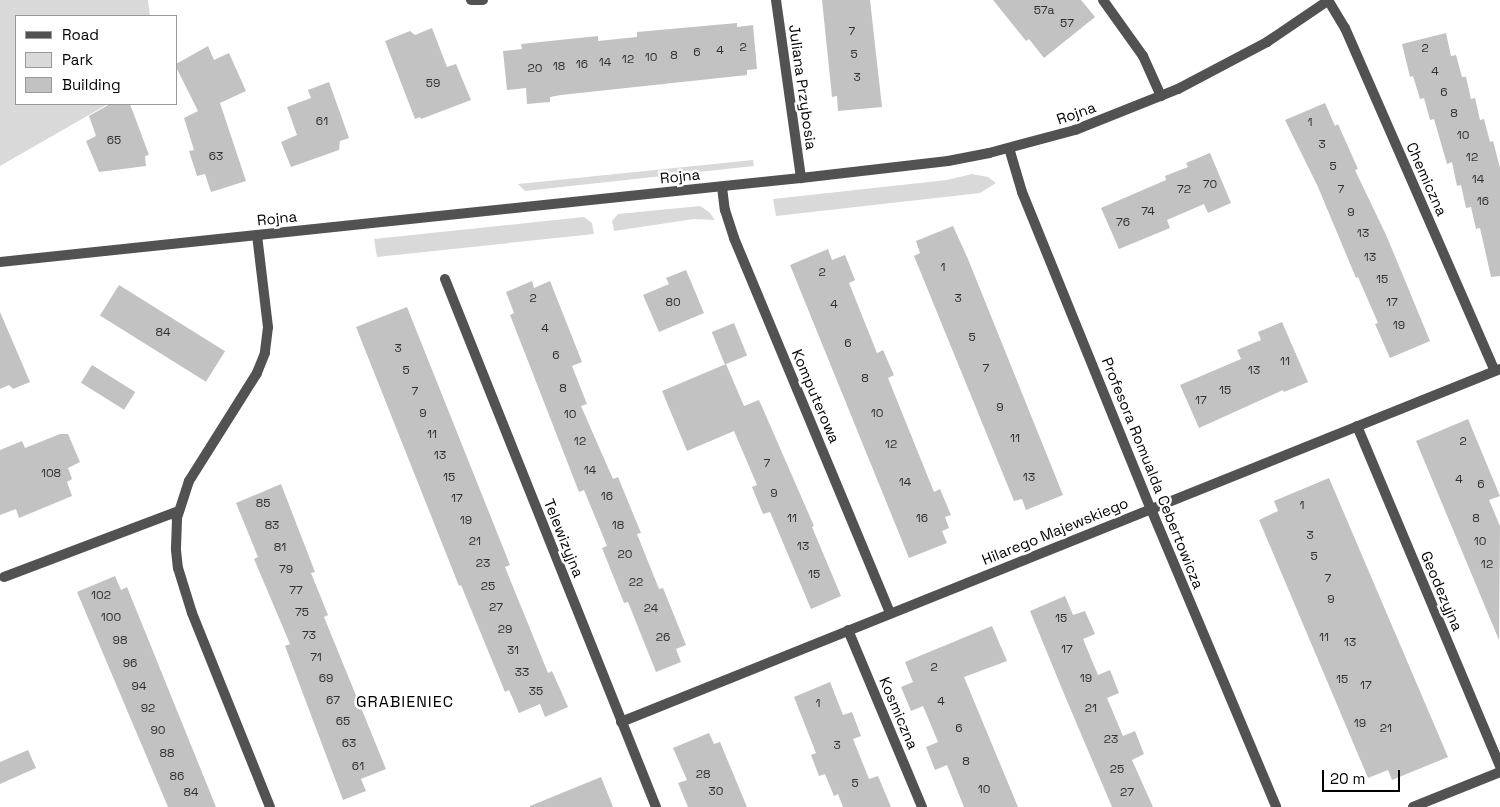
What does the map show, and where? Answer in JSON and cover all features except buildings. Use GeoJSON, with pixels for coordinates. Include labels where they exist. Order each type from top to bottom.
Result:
{"type":"FeatureCollection","features":[{"type":"Feature","properties":{"kind":"street"},"geometry":{"type":"LineString","coordinates":[[471,0],[483,0]]}},
{"type":"Feature","properties":{"kind":"street","name":"Juliana Przybosia"},"geometry":{"type":"LineString","coordinates":[[776,0],[801,178]]}},
{"type":"Feature","properties":{"kind":"street"},"geometry":{"type":"LineString","coordinates":[[1103,0],[1144,56],[1161,96]]}},
{"type":"Feature","properties":{"kind":"street","name":"Rojna"},"geometry":{"type":"LineString","coordinates":[[0,262],[722,187],[948,161],[1009,148],[1075,130],[1161,96],[1203,77],[1267,42],[1328,0]]}},
{"type":"Feature","properties":{"kind":"street","name":"Chemiczna"},"geometry":{"type":"LineString","coordinates":[[1328,0],[1345,28],[1497,370]]}},
{"type":"Feature","properties":{"kind":"street","name":"Profesora Romualda Cebertowicza"},"geometry":{"type":"LineString","coordinates":[[1009,148],[1022,192],[1151,509],[1276,807]]}},
{"type":"Feature","properties":{"kind":"street","name":"Komputerowa"},"geometry":{"type":"LineString","coordinates":[[722,187],[725,210],[734,238],[890,614]]}},
{"type":"Feature","properties":{"kind":"street"},"geometry":{"type":"LineString","coordinates":[[257,235],[268,327],[266,353],[257,373],[189,481],[179,511],[176,550],[178,568],[187,599],[270,807]]}},
{"type":"Feature","properties":{"kind":"street","name":"Telewizyjna"},"geometry":{"type":"LineString","coordinates":[[445,279],[656,807]]}},
{"type":"Feature","properties":{"kind":"street","name":"Hilarego Majewskiego"},"geometry":{"type":"LineString","coordinates":[[621,722],[1497,370]]}},
{"type":"Feature","properties":{"kind":"street","name":"Geodezyjna"},"geometry":{"type":"LineString","coordinates":[[1357,426],[1500,767]]}},
{"type":"Feature","properties":{"kind":"street"},"geometry":{"type":"LineString","coordinates":[[4,577],[179,511]]}},
{"type":"Feature","properties":{"kind":"street","name":"Kosmiczna"},"geometry":{"type":"LineString","coordinates":[[848,630],[922,807]]}},
{"type":"Feature","properties":{"kind":"street"},"geometry":{"type":"LineString","coordinates":[[1413,807],[1500,772]]}},
{"type":"Feature","properties":{"kind":"green space"},"geometry":{"type":"Polygon","coordinates":[[[0,0],[148,0],[150,15],[15,15],[15,105],[106,105],[0,166],[0,0]]]}},
{"type":"Feature","properties":{"kind":"green space"},"geometry":{"type":"Polygon","coordinates":[[[753,160],[754,166],[525,191],[518,184],[753,160]]]}},
{"type":"Feature","properties":{"kind":"green space"},"geometry":{"type":"Polygon","coordinates":[[[972,174],[988,177],[996,183],[980,193],[776,216],[773,199],[947,180],[972,174]]]}},
{"type":"Feature","properties":{"kind":"green space"},"geometry":{"type":"Polygon","coordinates":[[[700,206],[709,212],[715,220],[694,219],[614,231],[612,221],[618,214],[700,206]]]}},
{"type":"Feature","properties":{"kind":"green space"},"geometry":{"type":"Polygon","coordinates":[[[584,217],[592,223],[594,234],[377,257],[374,239],[584,217]]]}},
{"type":"Feature","properties":{"kind":"district","name":"GRABIENIEC"},"geometry":{"type":"Point","coordinates":[405,702]}}]}
